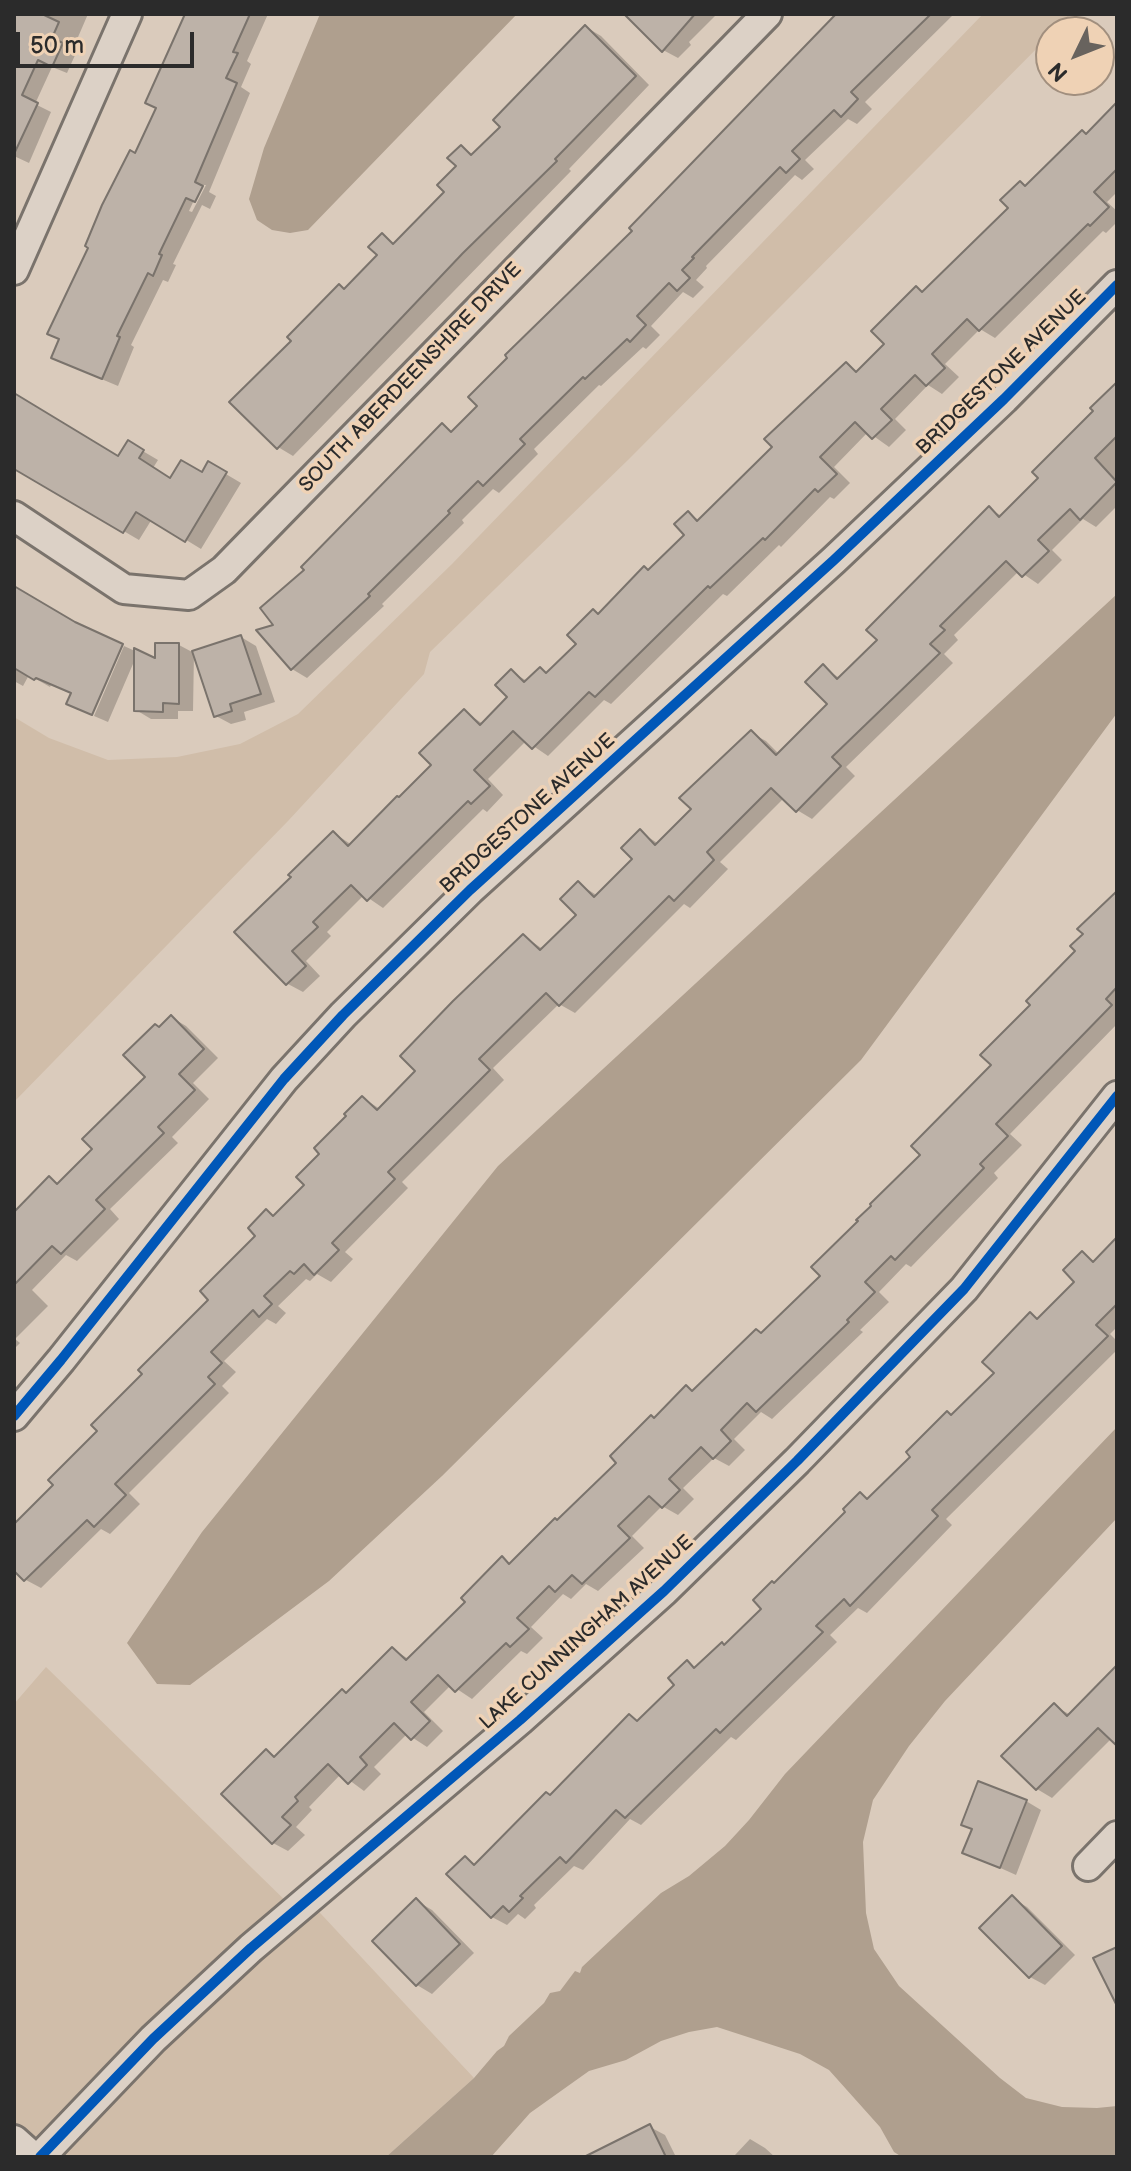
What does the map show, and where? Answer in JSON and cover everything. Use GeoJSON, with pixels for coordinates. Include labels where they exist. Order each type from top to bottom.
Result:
{"type":"FeatureCollection","features":[{"type":"Feature","properties":{"kind":"street"},"geometry":{"type":"LineString","coordinates":[[14,270],[127,14]]}},
{"type":"Feature","properties":{"kind":"street","name":"SOUTH ABERDEENSHIRE DRIVE"},"geometry":{"type":"LineString","coordinates":[[14,516],[124,589],[189,595],[224,570],[767,14]]}},
{"type":"Feature","properties":{"kind":"street","name":"BRIDGESTONE AVENUE"},"geometry":{"type":"LineString","coordinates":[[14,1416],[275,1090],[343,1015],[470,890],[834,560],[1004,399],[1117,285]]}},
{"type":"Feature","properties":{"kind":"street","name":"LAKE CUNNINGHAM AVENUE"},"geometry":{"type":"LineString","coordinates":[[40,2157],[153,2039],[251,1948],[531,1710],[664,1591],[797,1461],[964,1289],[1117,1096]]}},
{"type":"Feature","properties":{"kind":"street"},"geometry":{"type":"LineString","coordinates":[[1088,1866],[1117,1836]]}},
{"type":"Feature","properties":{"kind":"street"},"geometry":{"type":"LineString","coordinates":[[14,2140],[33,2157]]}},
{"type":"Feature","properties":{"kind":"shaded area"},"geometry":{"type":"Polygon","coordinates":[[[320,14],[517,14],[308,230],[290,233],[272,230],[257,220],[249,199],[264,148],[320,14]]]}},
{"type":"Feature","properties":{"kind":"shaded area"},"geometry":{"type":"Polygon","coordinates":[[[983,14],[1071,14],[1035,16],[1035,50],[629,459],[430,652],[424,674],[288,821],[14,1102],[14,717],[49,738],[108,760],[177,757],[240,744],[298,714],[452,564],[983,14]]]}},
{"type":"Feature","properties":{"kind":"shaded area"},"geometry":{"type":"Polygon","coordinates":[[[1117,594],[1117,713],[861,1060],[442,1476],[329,1581],[190,1685],[157,1684],[127,1643],[202,1532],[498,1166],[1117,594]]]}},
{"type":"Feature","properties":{"kind":"shaded area"},"geometry":{"type":"Polygon","coordinates":[[[1117,1427],[1117,1518],[945,1701],[909,1746],[873,1800],[863,1842],[866,1913],[874,1949],[899,1986],[1026,2098],[1062,2107],[1117,2106],[1117,2157],[902,2157],[894,2152],[880,2127],[829,2070],[800,2054],[717,2027],[661,2041],[626,2060],[589,2071],[530,2113],[491,2157],[386,2157],[474,2078],[550,1993],[560,1991],[575,1971],[580,1973],[582,1967],[661,1893],[689,1876],[725,1846],[785,1774],[1117,1427]]]}},
{"type":"Feature","properties":{"kind":"shaded area"},"geometry":{"type":"Polygon","coordinates":[[[46,1667],[295,1910],[308,1900],[474,2078],[386,2157],[33,2157],[14,2140],[14,1704],[46,1667]]]}},
{"type":"Feature","properties":{"kind":"building"},"geometry":{"type":"Polygon","coordinates":[[[14,14],[42,14],[59,22],[52,38],[63,43],[52,67],[38,60],[22,95],[38,103],[14,154],[14,14]]]}},
{"type":"Feature","properties":{"kind":"building"},"geometry":{"type":"Polygon","coordinates":[[[185,14],[250,14],[233,52],[238,53],[226,78],[237,83],[195,182],[203,186],[195,202],[186,198],[159,254],[162,255],[153,276],[148,273],[117,336],[120,337],[102,379],[51,358],[59,339],[47,334],[88,248],[85,246],[102,205],[130,150],[135,153],[156,108],[145,103],[185,14]]]}},
{"type":"Feature","properties":{"kind":"building"},"geometry":{"type":"Polygon","coordinates":[[[624,14],[695,14],[662,52],[624,14]]]}},
{"type":"Feature","properties":{"kind":"building"},"geometry":{"type":"Polygon","coordinates":[[[836,14],[931,14],[851,92],[858,99],[841,117],[834,110],[792,151],[800,159],[786,173],[780,167],[692,257],[682,270],[690,278],[677,291],[669,283],[637,316],[646,325],[630,342],[627,339],[585,379],[583,377],[520,439],[525,444],[483,486],[478,481],[368,594],[370,596],[291,670],[256,630],[273,625],[260,608],[304,570],[301,567],[442,423],[451,432],[477,406],[468,397],[507,358],[505,355],[632,231],[629,228],[836,14]]]}},
{"type":"Feature","properties":{"kind":"building"},"geometry":{"type":"Polygon","coordinates":[[[585,25],[636,76],[277,449],[229,402],[291,341],[287,337],[339,284],[344,289],[377,255],[368,247],[382,233],[393,244],[444,192],[437,185],[456,166],[447,158],[461,145],[471,155],[500,127],[493,120],[585,25]]]}},
{"type":"Feature","properties":{"kind":"building"},"geometry":{"type":"Polygon","coordinates":[[[1117,102],[1117,169],[1094,192],[1109,207],[979,331],[967,319],[932,354],[945,368],[926,386],[915,375],[881,409],[892,420],[872,439],[855,422],[820,457],[837,474],[818,492],[815,489],[765,540],[763,538],[710,588],[708,586],[595,697],[589,692],[532,749],[513,731],[474,770],[490,786],[471,804],[468,801],[367,901],[351,885],[313,922],[318,927],[292,951],[306,966],[286,985],[234,932],[333,831],[348,846],[399,797],[431,765],[419,753],[464,709],[480,725],[507,697],[495,685],[511,669],[524,682],[540,667],[546,673],[576,644],[567,635],[593,609],[598,614],[644,566],[648,570],[684,535],[674,524],[688,511],[697,521],[772,447],[764,439],[846,362],[856,372],[884,344],[871,331],[916,286],[922,292],[1008,208],[1000,200],[1020,181],[1025,186],[1082,130],[1086,134],[1117,102]]]}},
{"type":"Feature","properties":{"kind":"building"},"geometry":{"type":"Polygon","coordinates":[[[1117,382],[1117,436],[1095,458],[1117,482],[1080,520],[1070,509],[1038,540],[1049,551],[1022,577],[1006,561],[940,626],[945,630],[930,644],[940,653],[832,757],[841,766],[796,812],[771,788],[707,852],[714,860],[674,901],[669,896],[559,1006],[546,993],[479,1059],[490,1070],[388,1172],[395,1179],[332,1243],[339,1250],[314,1275],[304,1264],[294,1274],[290,1271],[264,1296],[272,1304],[259,1317],[253,1310],[211,1352],[222,1363],[208,1377],[215,1384],[115,1484],[126,1495],[94,1527],[87,1520],[24,1581],[14,1571],[14,1524],[53,1485],[48,1480],[97,1431],[91,1425],[142,1374],[138,1370],[208,1300],[200,1291],[255,1236],[248,1228],[266,1209],[273,1216],[304,1185],[296,1177],[319,1154],[314,1148],[346,1116],[344,1114],[362,1096],[377,1110],[415,1071],[400,1056],[453,1001],[523,934],[540,950],[576,915],[560,899],[578,881],[594,897],[632,859],[621,848],[640,829],[655,845],[691,809],[679,798],[751,730],[776,755],[827,704],[805,682],[823,664],[837,679],[877,640],[866,630],[989,506],[999,517],[1038,478],[1032,472],[1093,411],[1090,408],[1117,382]]]}},
{"type":"Feature","properties":{"kind":"building"},"geometry":{"type":"Polygon","coordinates":[[[14,393],[118,456],[128,440],[144,450],[139,458],[170,478],[181,460],[202,472],[208,461],[227,472],[185,542],[136,512],[123,533],[14,469],[14,393]]]}},
{"type":"Feature","properties":{"kind":"building"},"geometry":{"type":"Polygon","coordinates":[[[14,586],[75,622],[123,644],[92,715],[66,704],[71,693],[36,678],[34,680],[14,668],[14,586]]]}},
{"type":"Feature","properties":{"kind":"building"},"geometry":{"type":"Polygon","coordinates":[[[241,635],[261,694],[230,704],[232,711],[214,717],[192,651],[241,635]]]}},
{"type":"Feature","properties":{"kind":"building"},"geometry":{"type":"Polygon","coordinates":[[[155,643],[179,643],[179,704],[163,703],[163,712],[134,711],[134,648],[155,658],[155,643]]]}},
{"type":"Feature","properties":{"kind":"building"},"geometry":{"type":"Polygon","coordinates":[[[1117,891],[1117,987],[1106,999],[1112,1005],[996,1124],[1008,1136],[980,1164],[984,1168],[895,1260],[891,1256],[865,1282],[875,1292],[847,1320],[849,1322],[756,1412],[747,1403],[721,1430],[731,1441],[713,1459],[701,1447],[669,1479],[680,1490],[662,1508],[649,1496],[618,1526],[630,1538],[582,1584],[572,1575],[555,1592],[549,1586],[517,1618],[529,1629],[510,1647],[506,1643],[455,1692],[438,1675],[411,1702],[430,1721],[411,1740],[394,1723],[360,1757],[367,1765],[348,1784],[328,1764],[295,1797],[298,1801],[282,1817],[291,1825],[272,1844],[221,1794],[266,1749],[274,1757],[342,1689],[346,1693],[392,1647],[406,1660],[465,1602],[461,1598],[502,1556],[509,1564],[616,1463],[610,1456],[651,1415],[654,1418],[686,1385],[692,1391],[756,1329],[761,1333],[820,1276],[811,1267],[920,1155],[911,1146],[991,1065],[980,1055],[1030,1005],[1026,1001],[1075,951],[1070,946],[1083,934],[1077,929],[1117,891]]]}},
{"type":"Feature","properties":{"kind":"building"},"geometry":{"type":"Polygon","coordinates":[[[171,1015],[204,1049],[179,1074],[195,1090],[158,1127],[164,1133],[96,1200],[105,1209],[61,1254],[52,1246],[14,1285],[14,1212],[49,1176],[57,1184],[92,1149],[82,1139],[145,1077],[123,1055],[155,1024],[159,1027],[171,1015]]]}},
{"type":"Feature","properties":{"kind":"building"},"geometry":{"type":"Polygon","coordinates":[[[1117,1237],[1117,1304],[1096,1325],[1108,1336],[932,1510],[938,1516],[850,1606],[844,1599],[816,1626],[823,1632],[720,1733],[716,1729],[625,1818],[616,1810],[566,1863],[560,1857],[520,1896],[523,1898],[509,1912],[503,1906],[491,1918],[446,1874],[465,1856],[474,1865],[546,1792],[550,1795],[629,1714],[637,1721],[674,1685],[668,1678],[687,1660],[694,1668],[722,1642],[724,1645],[761,1609],[753,1600],[845,1512],[843,1509],[860,1492],[867,1499],[910,1457],[906,1452],[947,1411],[951,1415],[994,1373],[982,1362],[1030,1312],[1037,1319],[1074,1282],[1063,1270],[1082,1251],[1093,1262],[1117,1237]]]}},
{"type":"Feature","properties":{"kind":"building"},"geometry":{"type":"Polygon","coordinates":[[[1117,1665],[1117,1746],[1098,1728],[1036,1790],[1001,1756],[1054,1703],[1067,1716],[1117,1665]]]}},
{"type":"Feature","properties":{"kind":"building"},"geometry":{"type":"Polygon","coordinates":[[[978,1781],[1027,1800],[1000,1868],[962,1853],[972,1829],[961,1825],[978,1781]]]}},
{"type":"Feature","properties":{"kind":"building"},"geometry":{"type":"Polygon","coordinates":[[[1012,1895],[1062,1946],[1029,1978],[979,1928],[1012,1895]]]}},
{"type":"Feature","properties":{"kind":"building"},"geometry":{"type":"Polygon","coordinates":[[[416,1898],[460,1944],[416,1986],[372,1941],[416,1898]]]}},
{"type":"Feature","properties":{"kind":"building"},"geometry":{"type":"Polygon","coordinates":[[[1117,1947],[1117,2006],[1093,1958],[1117,1947]]]}},
{"type":"Feature","properties":{"kind":"building"},"geometry":{"type":"Polygon","coordinates":[[[650,2124],[666,2157],[584,2157],[650,2124]]]}},
{"type":"Feature","properties":{"kind":"cycle path"},"geometry":{"type":"LineString","coordinates":[[14,1416],[284,1079],[343,1015],[470,890],[834,560],[1004,399],[1117,285]]}},
{"type":"Feature","properties":{"kind":"cycle path"},"geometry":{"type":"LineString","coordinates":[[40,2157],[153,2039],[251,1948],[520,1720],[664,1591],[797,1461],[964,1289],[1117,1096]]}}]}
